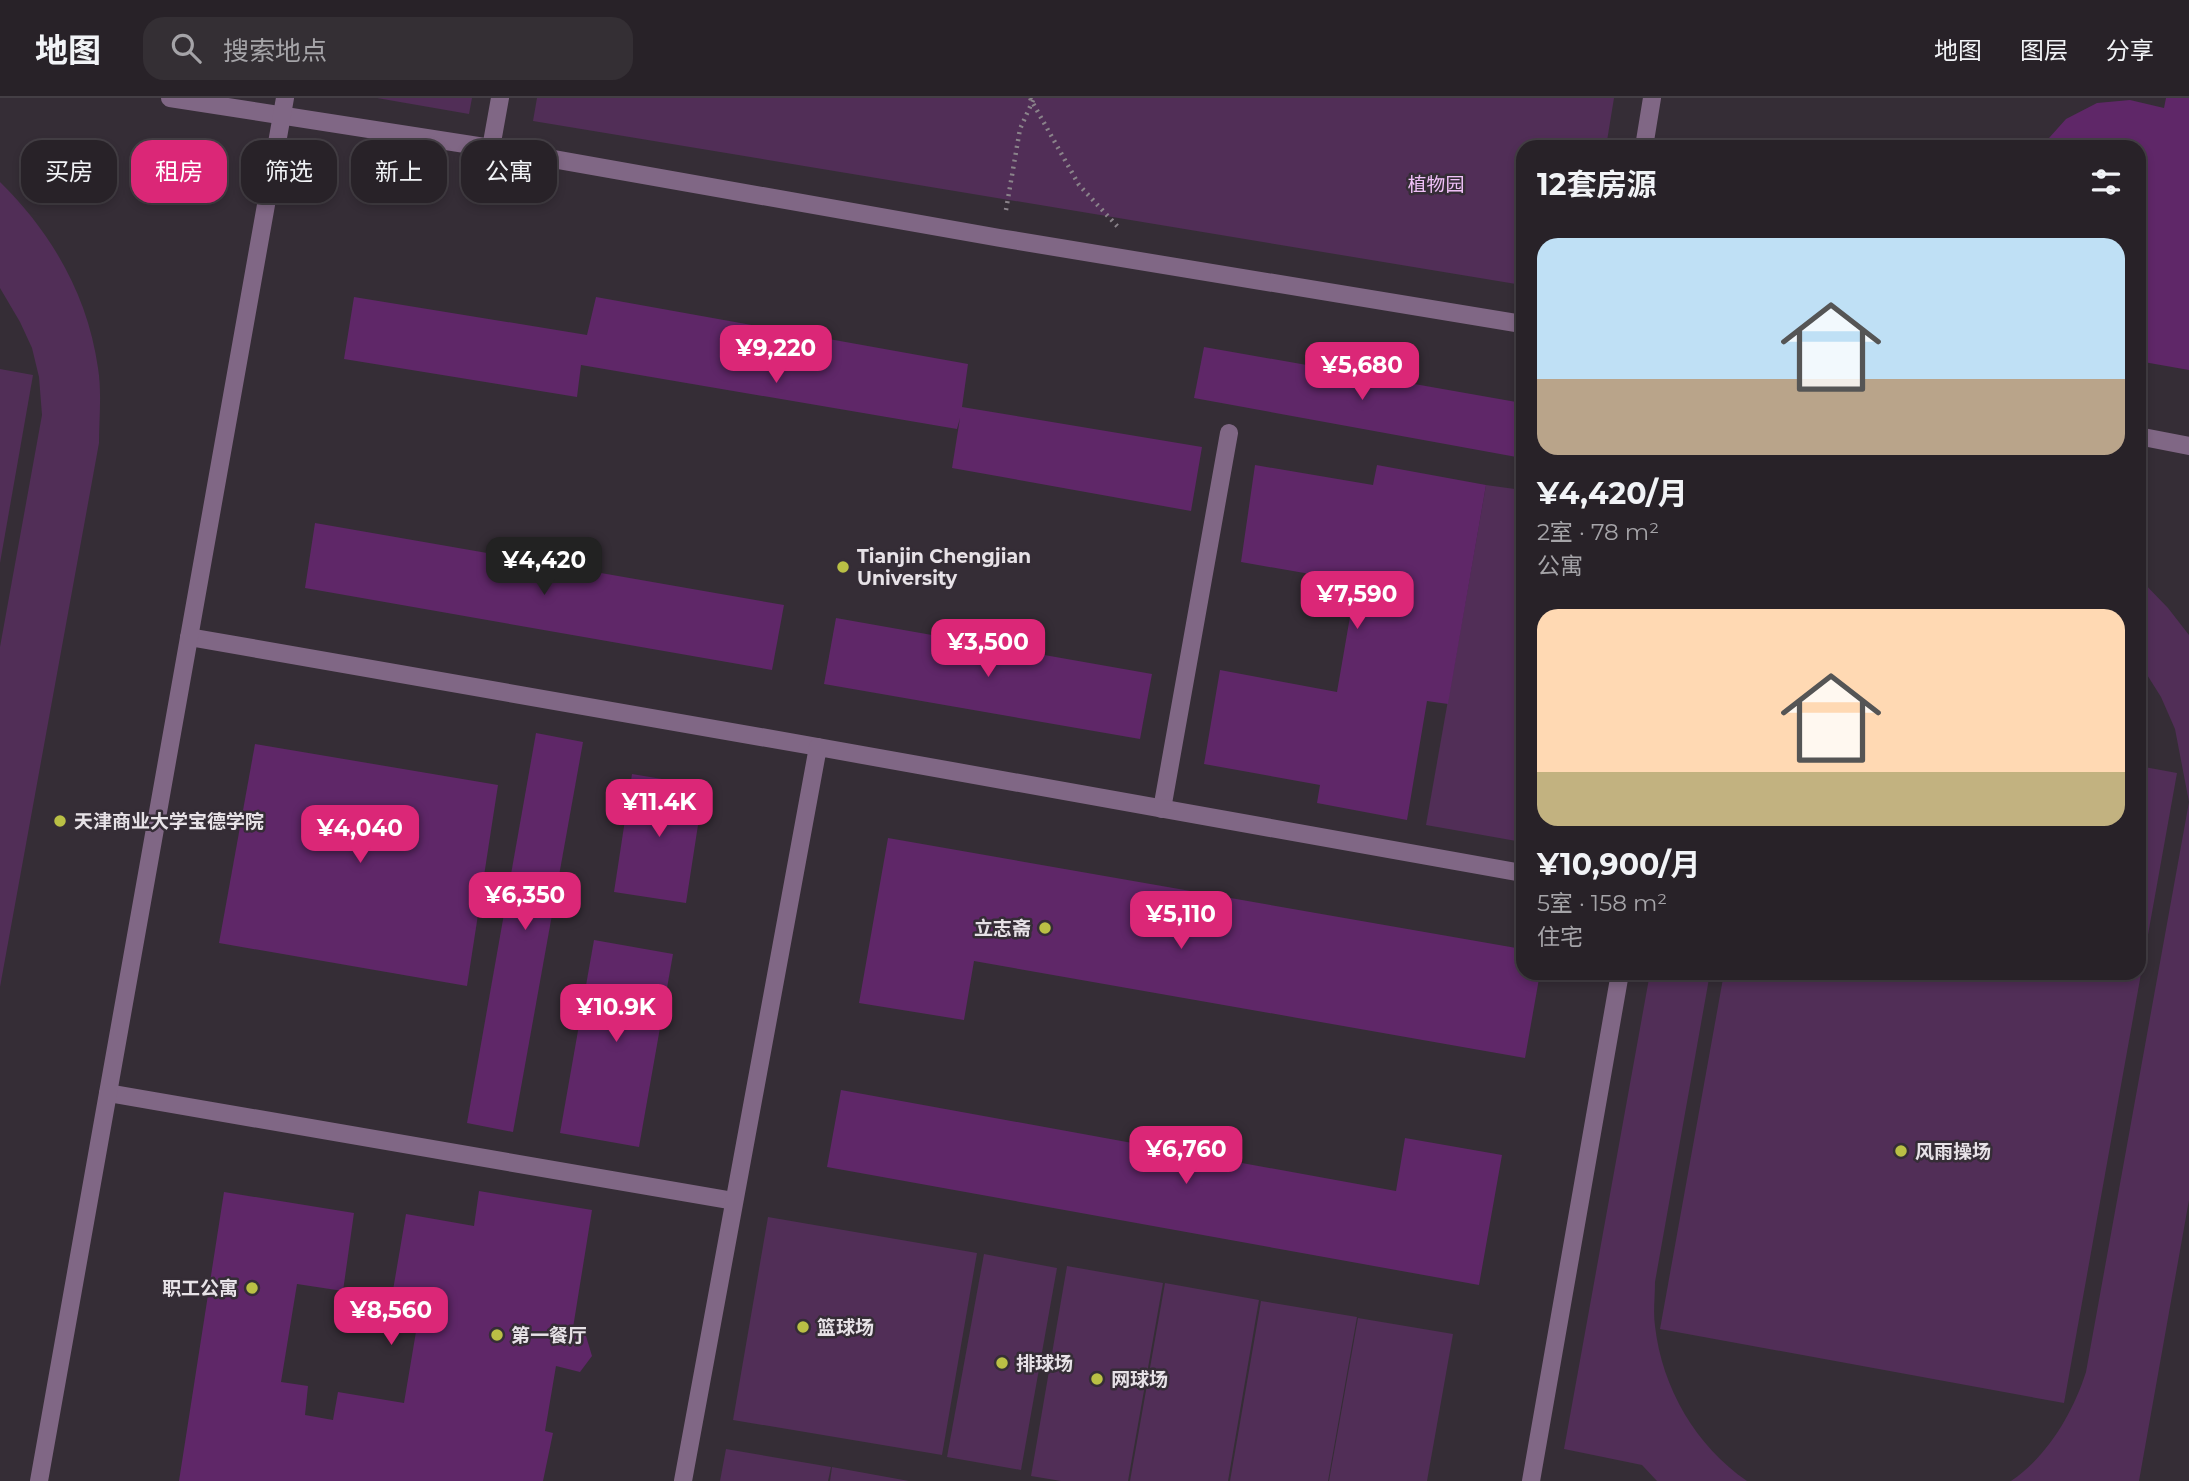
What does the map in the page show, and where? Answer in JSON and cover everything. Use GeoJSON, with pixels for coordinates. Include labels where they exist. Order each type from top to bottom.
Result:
{"type":"FeatureCollection","features":[{"type":"Feature","properties":{"kind":"lane"},"geometry":{"type":"LineString","coordinates":[[170,98],[461,144]]}},
{"type":"Feature","properties":{"kind":"lane"},"geometry":{"type":"LineString","coordinates":[[38,1481],[285,98]]}},
{"type":"Feature","properties":{"kind":"lane"},"geometry":{"type":"LineString","coordinates":[[492,140],[500,98]]}},
{"type":"Feature","properties":{"kind":"lane"},"geometry":{"type":"LineString","coordinates":[[1645,140],[1651,98]]}},
{"type":"Feature","properties":{"kind":"lane"},"geometry":{"type":"LineString","coordinates":[[557,160],[1000,238],[1516,323]]}},
{"type":"Feature","properties":{"kind":"lane"},"geometry":{"type":"LineString","coordinates":[[1163,809],[1229,433]]}},
{"type":"Feature","properties":{"kind":"lane"},"geometry":{"type":"LineString","coordinates":[[2146,438],[2189,446]]}},
{"type":"Feature","properties":{"kind":"lane"},"geometry":{"type":"LineString","coordinates":[[189,637],[1516,872]]}},
{"type":"Feature","properties":{"kind":"lane"},"geometry":{"type":"LineString","coordinates":[[683,1481],[818,747]]}},
{"type":"Feature","properties":{"kind":"lane"},"geometry":{"type":"LineString","coordinates":[[1531,1481],[1619,980]]}},
{"type":"Feature","properties":{"kind":"lane"},"geometry":{"type":"LineString","coordinates":[[108,1093],[734,1201]]}},
{"type":"Feature","properties":{"kind":"path"},"geometry":{"type":"LineString","coordinates":[[1000,238],[1020,129],[1032,99]]}},
{"type":"Feature","properties":{"kind":"path"},"geometry":{"type":"LineString","coordinates":[[1032,99],[1079,185],[1153,264]]}},
{"type":"Feature","properties":{"kind":"green space"},"geometry":{"type":"Polygon","coordinates":[[[377,98],[472,98],[469,114],[377,98]]]}},
{"type":"Feature","properties":{"kind":"green space","name":"植物园"},"geometry":{"type":"Polygon","coordinates":[[[537,98],[1614,98],[1607,140],[1516,140],[1516,284],[533,121],[537,98]]]}},
{"type":"Feature","properties":{"kind":"green space"},"geometry":{"type":"Polygon","coordinates":[[[0,182],[36,222],[65,267],[86,316],[93,341],[100,396],[99,443],[0,987],[0,647],[42,415],[39,377],[32,348],[0,288],[0,182]]]}},
{"type":"Feature","properties":{"kind":"green space"},"geometry":{"type":"Polygon","coordinates":[[[0,369],[33,375],[0,563],[0,369]]]}},
{"type":"Feature","properties":{"kind":"green space"},"geometry":{"type":"Polygon","coordinates":[[[1486,485],[1516,489],[1516,841],[1426,825],[1486,485]]]}},
{"type":"Feature","properties":{"kind":"green space"},"geometry":{"type":"Polygon","coordinates":[[[2146,585],[2189,635],[2189,802],[2175,729],[2161,697],[2146,673],[2146,585]]]}},
{"type":"Feature","properties":{"kind":"green space","name":"风雨操场"},"geometry":{"type":"Polygon","coordinates":[[[2146,767],[2177,773],[2146,946],[2146,767]]]}},
{"type":"Feature","properties":{"kind":"green space"},"geometry":{"type":"Polygon","coordinates":[[[2189,802],[2189,1200],[2139,1481],[2011,1481],[2036,1460],[2057,1433],[2074,1403],[2086,1372],[2189,802]]]}},
{"type":"Feature","properties":{"kind":"green space"},"geometry":{"type":"Polygon","coordinates":[[[1649,980],[1709,980],[1655,1282],[1654,1321],[1665,1371],[1684,1414],[1712,1451],[1747,1481],[1657,1481],[1642,1465],[1564,1449],[1649,980]]]}},
{"type":"Feature","properties":{"kind":"green space","name":"风雨操场"},"geometry":{"type":"Polygon","coordinates":[[[1723,980],[2140,980],[2064,1403],[1660,1329],[1723,980]]]}},
{"type":"Feature","properties":{"kind":"green space"},"geometry":{"type":"Polygon","coordinates":[[[768,1217],[977,1253],[942,1455],[733,1420],[768,1217]]]}},
{"type":"Feature","properties":{"kind":"green space","name":"排球场"},"geometry":{"type":"Polygon","coordinates":[[[984,1254],[1057,1268],[1021,1470],[947,1457],[984,1254]]]}},
{"type":"Feature","properties":{"kind":"green space","name":"网球场"},"geometry":{"type":"Polygon","coordinates":[[[1067,1266],[1163,1283],[1128,1481],[1061,1481],[1031,1476],[1067,1266]]]}},
{"type":"Feature","properties":{"kind":"green space","name":"网球场"},"geometry":{"type":"Polygon","coordinates":[[[1165,1283],[1259,1300],[1228,1481],[1130,1481],[1165,1283]]]}},
{"type":"Feature","properties":{"kind":"green space"},"geometry":{"type":"Polygon","coordinates":[[[1261,1301],[1357,1317],[1328,1481],[1230,1481],[1261,1301]]]}},
{"type":"Feature","properties":{"kind":"green space"},"geometry":{"type":"Polygon","coordinates":[[[1358,1318],[1453,1334],[1427,1481],[1329,1481],[1358,1318]]]}},
{"type":"Feature","properties":{"kind":"green space"},"geometry":{"type":"Polygon","coordinates":[[[726,1449],[831,1467],[828,1481],[720,1481],[726,1449]]]}},
{"type":"Feature","properties":{"kind":"green space"},"geometry":{"type":"Polygon","coordinates":[[[832,1467],[909,1481],[830,1481],[832,1467]]]}},
{"type":"Feature","properties":{"kind":"building"},"geometry":{"type":"Polygon","coordinates":[[[2166,98],[2189,98],[2189,370],[2146,362],[2146,140],[2047,140],[2066,119],[2097,103],[2130,100],[2164,108],[2166,98]]]}},
{"type":"Feature","properties":{"kind":"building"},"geometry":{"type":"Polygon","coordinates":[[[354,297],[587,335],[596,297],[968,364],[962,407],[1202,447],[1191,511],[952,468],[960,418],[957,429],[581,365],[577,397],[344,359],[354,297]]]}},
{"type":"Feature","properties":{"kind":"building"},"geometry":{"type":"Polygon","coordinates":[[[1204,347],[1516,402],[1516,457],[1194,398],[1204,347]]]}},
{"type":"Feature","properties":{"kind":"building"},"geometry":{"type":"Polygon","coordinates":[[[1255,465],[1373,485],[1377,465],[1486,485],[1448,704],[1427,701],[1407,820],[1317,803],[1320,785],[1204,764],[1220,670],[1337,692],[1356,582],[1241,562],[1255,465]]]}},
{"type":"Feature","properties":{"kind":"building"},"geometry":{"type":"Polygon","coordinates":[[[315,523],[784,605],[772,670],[305,588],[315,523]]]}},
{"type":"Feature","properties":{"kind":"building"},"geometry":{"type":"Polygon","coordinates":[[[836,618],[1152,674],[1140,739],[824,684],[836,618]]]}},
{"type":"Feature","properties":{"kind":"building"},"geometry":{"type":"Polygon","coordinates":[[[536,733],[583,742],[513,1132],[467,1123],[536,733]]]}},
{"type":"Feature","properties":{"kind":"building"},"geometry":{"type":"Polygon","coordinates":[[[255,744],[498,785],[467,986],[219,943],[255,744]]]}},
{"type":"Feature","properties":{"kind":"building"},"geometry":{"type":"Polygon","coordinates":[[[632,774],[704,786],[686,903],[614,892],[632,774]]]}},
{"type":"Feature","properties":{"kind":"building"},"geometry":{"type":"Polygon","coordinates":[[[888,838],[1516,948],[1516,980],[1539,980],[1525,1058],[974,961],[964,1020],[859,1003],[888,838]]]}},
{"type":"Feature","properties":{"kind":"building"},"geometry":{"type":"Polygon","coordinates":[[[594,940],[673,954],[639,1147],[560,1133],[594,940]]]}},
{"type":"Feature","properties":{"kind":"building"},"geometry":{"type":"Polygon","coordinates":[[[841,1090],[1396,1191],[1405,1138],[1502,1155],[1479,1285],[827,1167],[841,1090]]]}},
{"type":"Feature","properties":{"kind":"building","name":"第一餐厅"},"geometry":{"type":"Polygon","coordinates":[[[479,1191],[592,1210],[572,1334],[586,1336],[592,1356],[580,1372],[556,1366],[545,1431],[553,1433],[543,1481],[179,1481],[224,1192],[354,1213],[343,1291],[297,1284],[281,1382],[308,1386],[305,1415],[333,1420],[338,1392],[404,1403],[421,1302],[392,1296],[406,1214],[474,1226],[479,1191]]]}},
{"type":"Feature","properties":{"kind":"place","name":"Tianjin Chengjian University"},"geometry":{"type":"Point","coordinates":[843,567]}},
{"type":"Feature","properties":{"kind":"place","name":"天津商业大学宝德学院"},"geometry":{"type":"Point","coordinates":[60,821]}},
{"type":"Feature","properties":{"kind":"place","name":"立志斋"},"geometry":{"type":"Point","coordinates":[1045,928]}},
{"type":"Feature","properties":{"kind":"place","name":"风雨操场"},"geometry":{"type":"Point","coordinates":[1901,1151]}},
{"type":"Feature","properties":{"kind":"place","name":"职工公寓"},"geometry":{"type":"Point","coordinates":[252,1288]}},
{"type":"Feature","properties":{"kind":"place","name":"篮球场"},"geometry":{"type":"Point","coordinates":[803,1327]}},
{"type":"Feature","properties":{"kind":"place","name":"第一餐厅"},"geometry":{"type":"Point","coordinates":[497,1335]}},
{"type":"Feature","properties":{"kind":"place","name":"排球场"},"geometry":{"type":"Point","coordinates":[1002,1363]}},
{"type":"Feature","properties":{"kind":"place","name":"网球场"},"geometry":{"type":"Point","coordinates":[1097,1379]}}]}
